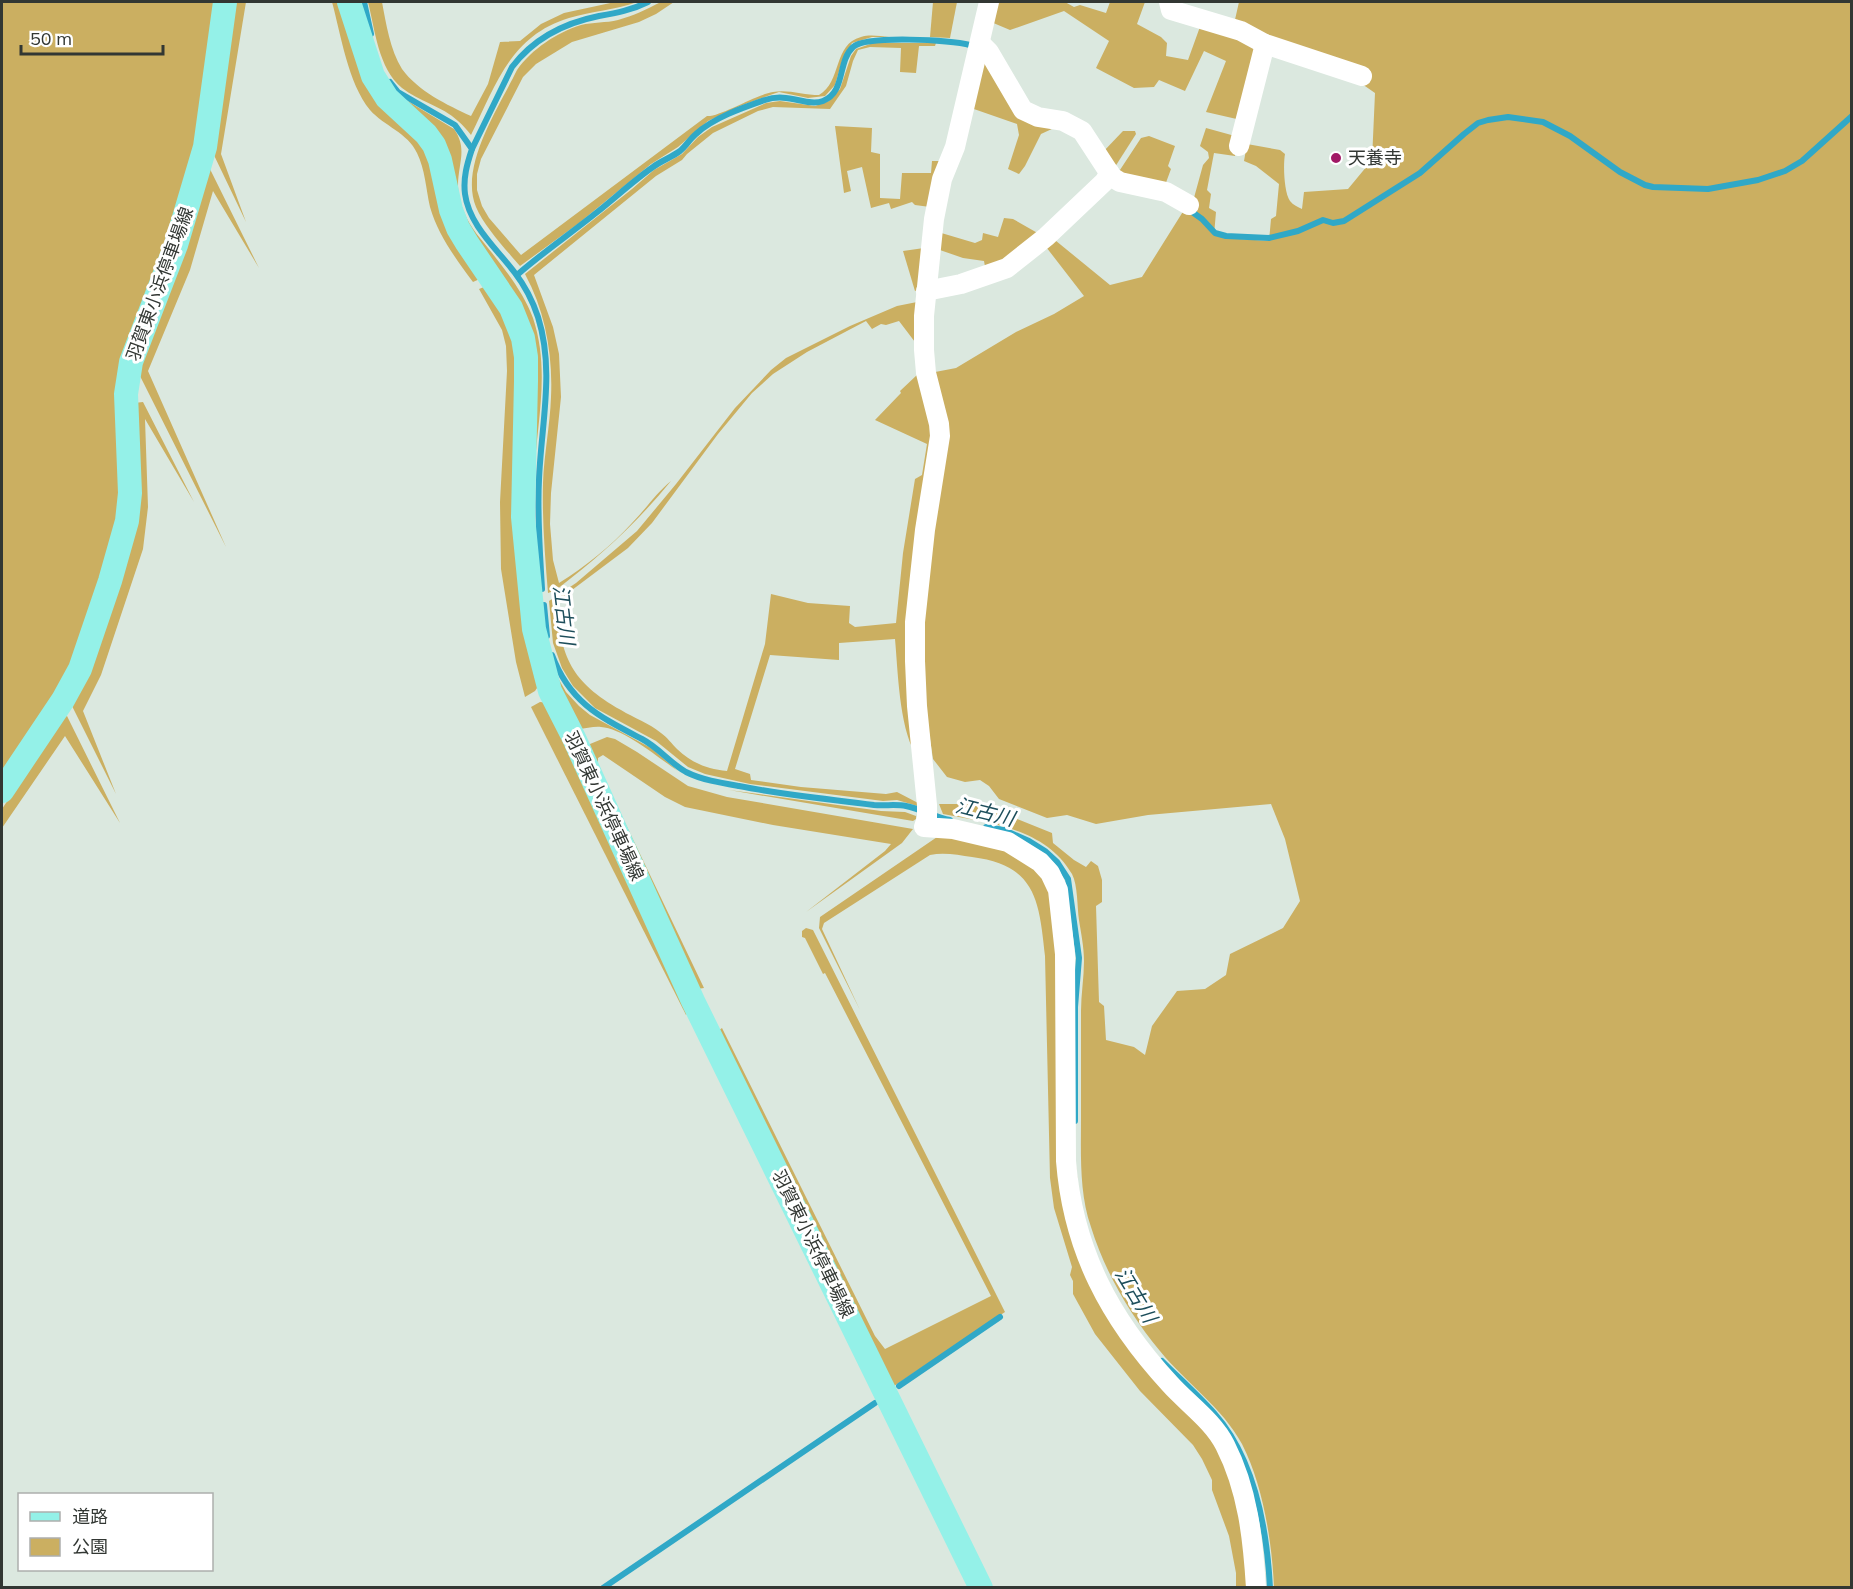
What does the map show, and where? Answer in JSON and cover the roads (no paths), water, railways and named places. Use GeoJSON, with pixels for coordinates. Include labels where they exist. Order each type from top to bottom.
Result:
{"type":"FeatureCollection","features":[{"type":"Feature","properties":{"kind":"main road","name":"羽賀東小浜停車場線"},"geometry":{"type":"LineString","coordinates":[[2,791],[63,700],[80,669],[110,581],[127,521],[130,493],[126,394],[131,362],[176,245],[202,157],[216,79],[225,2]]}},
{"type":"Feature","properties":{"kind":"main road","name":"羽賀東小浜停車場線"},"geometry":{"type":"LineString","coordinates":[[349,2],[373,76],[387,98],[434,145],[441,160],[451,210],[459,228],[511,308],[523,338],[526,357],[523,517],[534,629],[550,691],[574,738],[693,1001],[981,1587]]}},
{"type":"Feature","properties":{"kind":"street"},"geometry":{"type":"LineString","coordinates":[[989,2],[955,147],[938,196],[924,316],[926,373],[940,436],[925,530],[915,622],[917,706],[927,812],[924,826],[953,829],[1008,842],[1040,862],[1050,873],[1058,890],[1065,954],[1066,1161],[1069,1193],[1079,1235],[1102,1294],[1133,1340],[1170,1385],[1207,1421],[1224,1443],[1242,1487],[1251,1525],[1256,1587]]}},
{"type":"Feature","properties":{"kind":"street"},"geometry":{"type":"LineString","coordinates":[[1169,2],[1171,10],[1241,31],[1265,45],[1362,76]]}},
{"type":"Feature","properties":{"kind":"street"},"geometry":{"type":"LineString","coordinates":[[980,44],[989,52],[1023,110],[1038,117],[1063,121],[1082,131],[1110,174],[1120,182],[1166,192],[1189,205]]}},
{"type":"Feature","properties":{"kind":"street"},"geometry":{"type":"LineString","coordinates":[[1239,146],[1265,45]]}},
{"type":"Feature","properties":{"kind":"street"},"geometry":{"type":"LineString","coordinates":[[926,291],[961,284],[1007,268],[1046,237],[1110,174]]}},
{"type":"Feature","properties":{"kind":"waterway"},"geometry":{"type":"LineString","coordinates":[[364,2],[371,34]]}},
{"type":"Feature","properties":{"kind":"waterway"},"geometry":{"type":"LineString","coordinates":[[472,149],[512,67],[530,48],[551,33],[574,23],[624,11],[648,2]]}},
{"type":"Feature","properties":{"kind":"waterway"},"geometry":{"type":"LineString","coordinates":[[517,275],[646,172],[680,151],[703,128],[719,118],[773,98],[817,102],[830,97],[835,91],[845,60],[853,47],[861,43],[891,40],[928,40],[970,45]]}},
{"type":"Feature","properties":{"kind":"waterway","name":"江古川"},"geometry":{"type":"LineString","coordinates":[[390,82],[398,92],[455,125],[472,149],[465,182],[465,194],[472,216],[522,283],[538,317],[546,358],[546,398],[538,494],[542,589]]}},
{"type":"Feature","properties":{"kind":"waterway"},"geometry":{"type":"LineString","coordinates":[[1188,209],[1202,219],[1215,233],[1226,236],[1269,238],[1298,231],[1323,220],[1333,223],[1344,221],[1420,173],[1478,123],[1508,117],[1543,122],[1570,136],[1620,172],[1645,185],[1708,189],[1758,180],[1785,171],[1802,161],[1852,116]]}},
{"type":"Feature","properties":{"kind":"waterway","name":"江古川"},"geometry":{"type":"LineString","coordinates":[[544,605],[547,636]]}},
{"type":"Feature","properties":{"kind":"waterway","name":"江古川"},"geometry":{"type":"LineString","coordinates":[[552,655],[568,685],[588,707],[648,743],[692,775],[773,792],[874,805],[906,806],[950,820]]}},
{"type":"Feature","properties":{"kind":"waterway","name":"江古川"},"geometry":{"type":"LineString","coordinates":[[986,827],[1004,830],[1045,851],[1057,862],[1068,879],[1079,958],[1075,1007],[1075,1121]]}},
{"type":"Feature","properties":{"kind":"waterway"},"geometry":{"type":"LineString","coordinates":[[899,1386],[1000,1317]]}},
{"type":"Feature","properties":{"kind":"waterway","name":"江古川"},"geometry":{"type":"LineString","coordinates":[[1162,1361],[1214,1413],[1228,1431],[1239,1451],[1249,1473],[1262,1519],[1270,1588]]}},
{"type":"Feature","properties":{"kind":"waterway"},"geometry":{"type":"LineString","coordinates":[[603,1588],[875,1403]]}},
{"type":"Feature","properties":{"kind":"place","name":"天養寺"},"geometry":{"type":"Point","coordinates":[1336,158]}}]}
